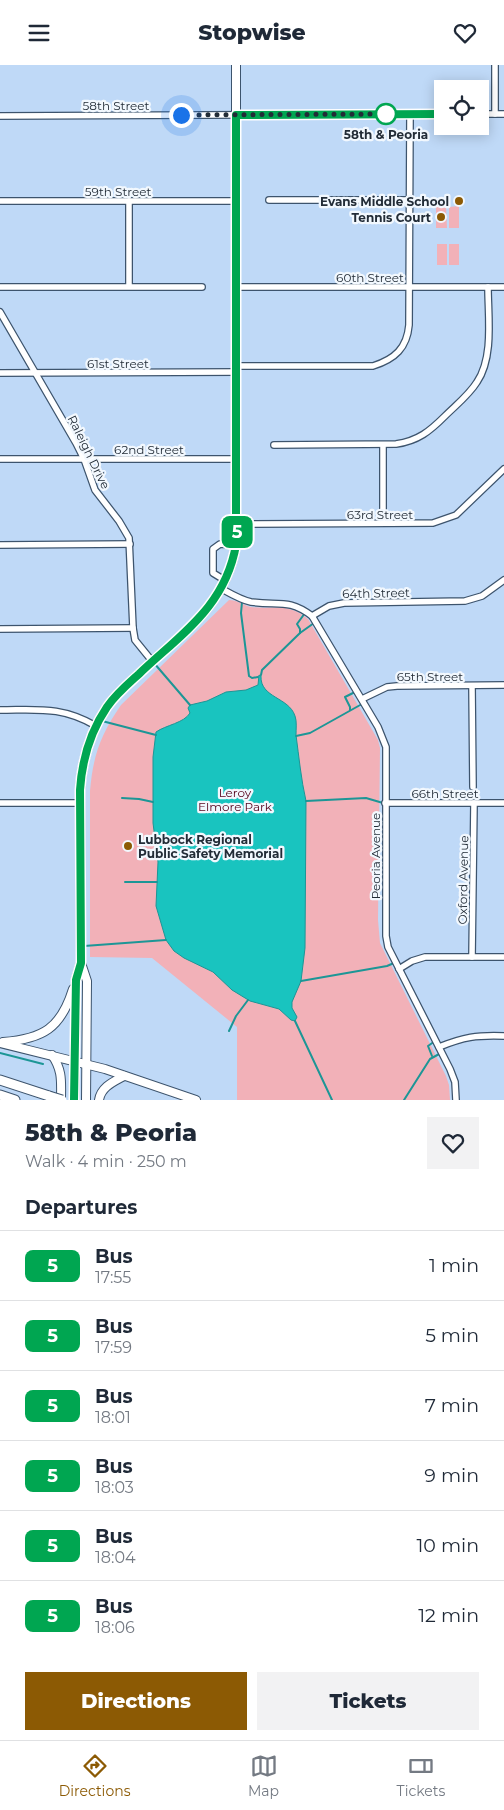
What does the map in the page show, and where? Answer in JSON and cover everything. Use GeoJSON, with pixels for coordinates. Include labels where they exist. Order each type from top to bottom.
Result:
{"type":"FeatureCollection","features":[{"type":"Feature","properties":{"kind":"highway"},"geometry":{"type":"LineString","coordinates":[[0,1080],[62,1100]]}},
{"type":"Feature","properties":{"kind":"highway"},"geometry":{"type":"LineString","coordinates":[[0,1095],[15,1100]]}},
{"type":"Feature","properties":{"kind":"main road"},"geometry":{"type":"LineString","coordinates":[[0,1043],[27,1039],[53,1026],[68,1006],[76,980],[81,963],[80,803],[83,764],[96,726],[121,690],[207,610],[222,589],[230,571],[236,545],[237,524],[236,65]]}},
{"type":"Feature","properties":{"kind":"main road"},"geometry":{"type":"LineString","coordinates":[[81,963],[87,981],[86,1100]]}},
{"type":"Feature","properties":{"kind":"main road"},"geometry":{"type":"LineString","coordinates":[[74,1100],[76,980]]}},
{"type":"Feature","properties":{"kind":"main road"},"geometry":{"type":"LineString","coordinates":[[0,1043],[124,1075],[196,1100]]}},
{"type":"Feature","properties":{"kind":"main road"},"geometry":{"type":"LineString","coordinates":[[52,1055],[61,1072],[62,1100]]}},
{"type":"Feature","properties":{"kind":"main road"},"geometry":{"type":"LineString","coordinates":[[99,1100],[101,1093],[106,1087],[124,1075]]}},
{"type":"Feature","properties":{"kind":"street"},"geometry":{"type":"LineString","coordinates":[[494,114],[495,65]]}},
{"type":"Feature","properties":{"kind":"street"},"geometry":{"type":"LineString","coordinates":[[410,114],[410,287]]}},
{"type":"Feature","properties":{"kind":"street","name":"58th Street"},"geometry":{"type":"LineString","coordinates":[[0,116],[434,114]]}},
{"type":"Feature","properties":{"kind":"street"},"geometry":{"type":"LineString","coordinates":[[489,114],[504,114]]}},
{"type":"Feature","properties":{"kind":"street"},"geometry":{"type":"LineString","coordinates":[[269,200],[410,200]]}},
{"type":"Feature","properties":{"kind":"street","name":"59th Street"},"geometry":{"type":"LineString","coordinates":[[0,201],[237,201]]}},
{"type":"Feature","properties":{"kind":"street"},"geometry":{"type":"LineString","coordinates":[[129,201],[129,286]]}},
{"type":"Feature","properties":{"kind":"street"},"geometry":{"type":"LineString","coordinates":[[0,287],[202,287]]}},
{"type":"Feature","properties":{"kind":"street","name":"60th Street"},"geometry":{"type":"LineString","coordinates":[[237,287],[504,287]]}},
{"type":"Feature","properties":{"kind":"street","name":"61st Street"},"geometry":{"type":"LineString","coordinates":[[0,373],[373,366],[392,359],[399,352],[408,334],[410,287]]}},
{"type":"Feature","properties":{"kind":"street"},"geometry":{"type":"LineString","coordinates":[[274,445],[383,445],[409,443],[432,429],[477,383],[484,367],[488,349],[488,287]]}},
{"type":"Feature","properties":{"kind":"street","name":"Raleigh Drive"},"geometry":{"type":"LineString","coordinates":[[0,312],[84,459],[95,490],[125,530],[130,544],[135,640],[152,661]]}},
{"type":"Feature","properties":{"kind":"street"},"geometry":{"type":"LineString","coordinates":[[383,445],[383,523]]}},
{"type":"Feature","properties":{"kind":"street","name":"62nd Street"},"geometry":{"type":"LineString","coordinates":[[0,459],[237,459]]}},
{"type":"Feature","properties":{"kind":"street","name":"63rd Street"},"geometry":{"type":"LineString","coordinates":[[237,524],[433,523],[456,515],[504,469]]}},
{"type":"Feature","properties":{"kind":"street"},"geometry":{"type":"LineString","coordinates":[[0,545],[130,544]]}},
{"type":"Feature","properties":{"kind":"street"},"geometry":{"type":"LineString","coordinates":[[226,581],[213,573],[213,551],[215,546],[220,544],[236,545]]}},
{"type":"Feature","properties":{"kind":"street","name":"64th Street"},"geometry":{"type":"LineString","coordinates":[[312,616],[329,606],[344,603],[466,601],[482,597],[504,580]]}},
{"type":"Feature","properties":{"kind":"street"},"geometry":{"type":"LineString","coordinates":[[222,589],[244,600],[289,604],[304,610],[312,616]]}},
{"type":"Feature","properties":{"kind":"street","name":"Peoria Avenue"},"geometry":{"type":"LineString","coordinates":[[312,616],[362,699],[386,747],[386,936],[388,947],[455,1082],[456,1100]]}},
{"type":"Feature","properties":{"kind":"street"},"geometry":{"type":"LineString","coordinates":[[0,629],[133,628]]}},
{"type":"Feature","properties":{"kind":"street","name":"65th Street"},"geometry":{"type":"LineString","coordinates":[[362,699],[387,687],[504,685]]}},
{"type":"Feature","properties":{"kind":"street"},"geometry":{"type":"LineString","coordinates":[[472,686],[473,787]]}},
{"type":"Feature","properties":{"kind":"street"},"geometry":{"type":"LineString","coordinates":[[0,710],[51,710],[65,712],[96,726]]}},
{"type":"Feature","properties":{"kind":"street"},"geometry":{"type":"LineString","coordinates":[[0,803],[80,803]]}},
{"type":"Feature","properties":{"kind":"street","name":"66th Street"},"geometry":{"type":"LineString","coordinates":[[385,803],[504,803]]}},
{"type":"Feature","properties":{"kind":"street","name":"Oxford Avenue"},"geometry":{"type":"LineString","coordinates":[[472,957],[474,803]]}},
{"type":"Feature","properties":{"kind":"street"},"geometry":{"type":"LineString","coordinates":[[399,969],[412,961],[426,957],[504,957]]}},
{"type":"Feature","properties":{"kind":"street"},"geometry":{"type":"LineString","coordinates":[[438,1047],[460,1038],[504,1036]]}},
{"type":"Feature","properties":{"kind":"green space","name":"Tennis Court"},"geometry":{"type":"Polygon","coordinates":[[[436,206],[446,206],[447,228],[436,228],[436,206]]]}},
{"type":"Feature","properties":{"kind":"green space","name":"Tennis Court"},"geometry":{"type":"Polygon","coordinates":[[[459,206],[459,228],[449,228],[449,207],[459,206]]]}},
{"type":"Feature","properties":{"kind":"green space","name":"Tennis Court"},"geometry":{"type":"Polygon","coordinates":[[[437,244],[447,244],[447,265],[437,265],[437,244]]]}},
{"type":"Feature","properties":{"kind":"green space","name":"Tennis Court"},"geometry":{"type":"Polygon","coordinates":[[[449,244],[459,244],[459,265],[449,265],[449,244]]]}},
{"type":"Feature","properties":{"kind":"green space","name":"Leroy Elmore Park"},"geometry":{"type":"Polygon","coordinates":[[[229,600],[251,607],[293,610],[308,619],[378,740],[380,748],[378,920],[380,943],[446,1076],[450,1100],[237,1100],[237,1027],[152,958],[90,957],[90,791],[93,766],[99,745],[121,705],[229,600]]]}},
{"type":"Feature","properties":{"kind":"shaded area"},"geometry":{"type":"Polygon","coordinates":[[[259,675],[265,689],[287,705],[295,716],[299,760],[306,801],[305,948],[301,981],[292,1002],[292,1008],[297,1017],[295,1021],[291,1020],[279,1009],[250,1001],[232,990],[213,972],[174,951],[166,940],[156,906],[158,862],[153,823],[153,757],[156,732],[179,722],[187,716],[190,713],[188,708],[190,705],[207,701],[226,692],[246,690],[258,685],[259,675]]]}},
{"type":"Feature","properties":{"kind":"waterway"},"geometry":{"type":"LineString","coordinates":[[242,602],[241,613],[249,676],[252,678],[258,677]]}},
{"type":"Feature","properties":{"kind":"waterway"},"geometry":{"type":"LineString","coordinates":[[300,633],[297,624],[305,613]]}},
{"type":"Feature","properties":{"kind":"waterway"},"geometry":{"type":"LineString","coordinates":[[261,675],[262,670],[300,633],[314,623]]}},
{"type":"Feature","properties":{"kind":"waterway"},"geometry":{"type":"LineString","coordinates":[[154,663],[190,705]]}},
{"type":"Feature","properties":{"kind":"waterway"},"geometry":{"type":"LineString","coordinates":[[350,710],[345,697],[355,692]]}},
{"type":"Feature","properties":{"kind":"waterway"},"geometry":{"type":"LineString","coordinates":[[296,736],[310,733],[362,704]]}},
{"type":"Feature","properties":{"kind":"waterway"},"geometry":{"type":"LineString","coordinates":[[102,721],[156,735]]}},
{"type":"Feature","properties":{"kind":"waterway"},"geometry":{"type":"LineString","coordinates":[[122,798],[153,802]]}},
{"type":"Feature","properties":{"kind":"waterway"},"geometry":{"type":"LineString","coordinates":[[306,801],[366,798],[383,803]]}},
{"type":"Feature","properties":{"kind":"waterway"},"geometry":{"type":"LineString","coordinates":[[125,882],[157,882]]}},
{"type":"Feature","properties":{"kind":"waterway"},"geometry":{"type":"LineString","coordinates":[[84,946],[166,940]]}},
{"type":"Feature","properties":{"kind":"waterway"},"geometry":{"type":"LineString","coordinates":[[301,981],[387,966],[394,963]]}},
{"type":"Feature","properties":{"kind":"waterway"},"geometry":{"type":"LineString","coordinates":[[229,1031],[236,1016],[248,1000]]}},
{"type":"Feature","properties":{"kind":"waterway"},"geometry":{"type":"LineString","coordinates":[[295,1021],[332,1100]]}},
{"type":"Feature","properties":{"kind":"waterway"},"geometry":{"type":"LineString","coordinates":[[432,1056],[428,1046],[435,1041]]}},
{"type":"Feature","properties":{"kind":"waterway"},"geometry":{"type":"LineString","coordinates":[[0,1053],[43,1064]]}},
{"type":"Feature","properties":{"kind":"waterway"},"geometry":{"type":"LineString","coordinates":[[404,1100],[430,1059],[441,1053]]}},
{"type":"Feature","properties":{"kind":"bus line","name":"5"},"geometry":{"type":"LineString","coordinates":[[74,1100],[76,980],[81,963],[80,790],[86,752],[96,726],[121,690],[189,628],[216,599],[230,571],[236,545],[236,115],[434,114]]}},
{"type":"Feature","properties":{"kind":"place","name":"58th & Peoria"},"geometry":{"type":"Point","coordinates":[386,114]}},
{"type":"Feature","properties":{"kind":"place","name":"Evans Middle School"},"geometry":{"type":"Point","coordinates":[459,201]}},
{"type":"Feature","properties":{"kind":"place","name":"Tennis Court"},"geometry":{"type":"Point","coordinates":[441,217]}},
{"type":"Feature","properties":{"kind":"place","name":"Lubbock Regional Public Safety Memorial"},"geometry":{"type":"Point","coordinates":[128,846]}},
{"type":"Feature","properties":{"kind":"route"},"geometry":{"type":"LineString","coordinates":[[181,115],[391,114],[386,114]]}}]}
